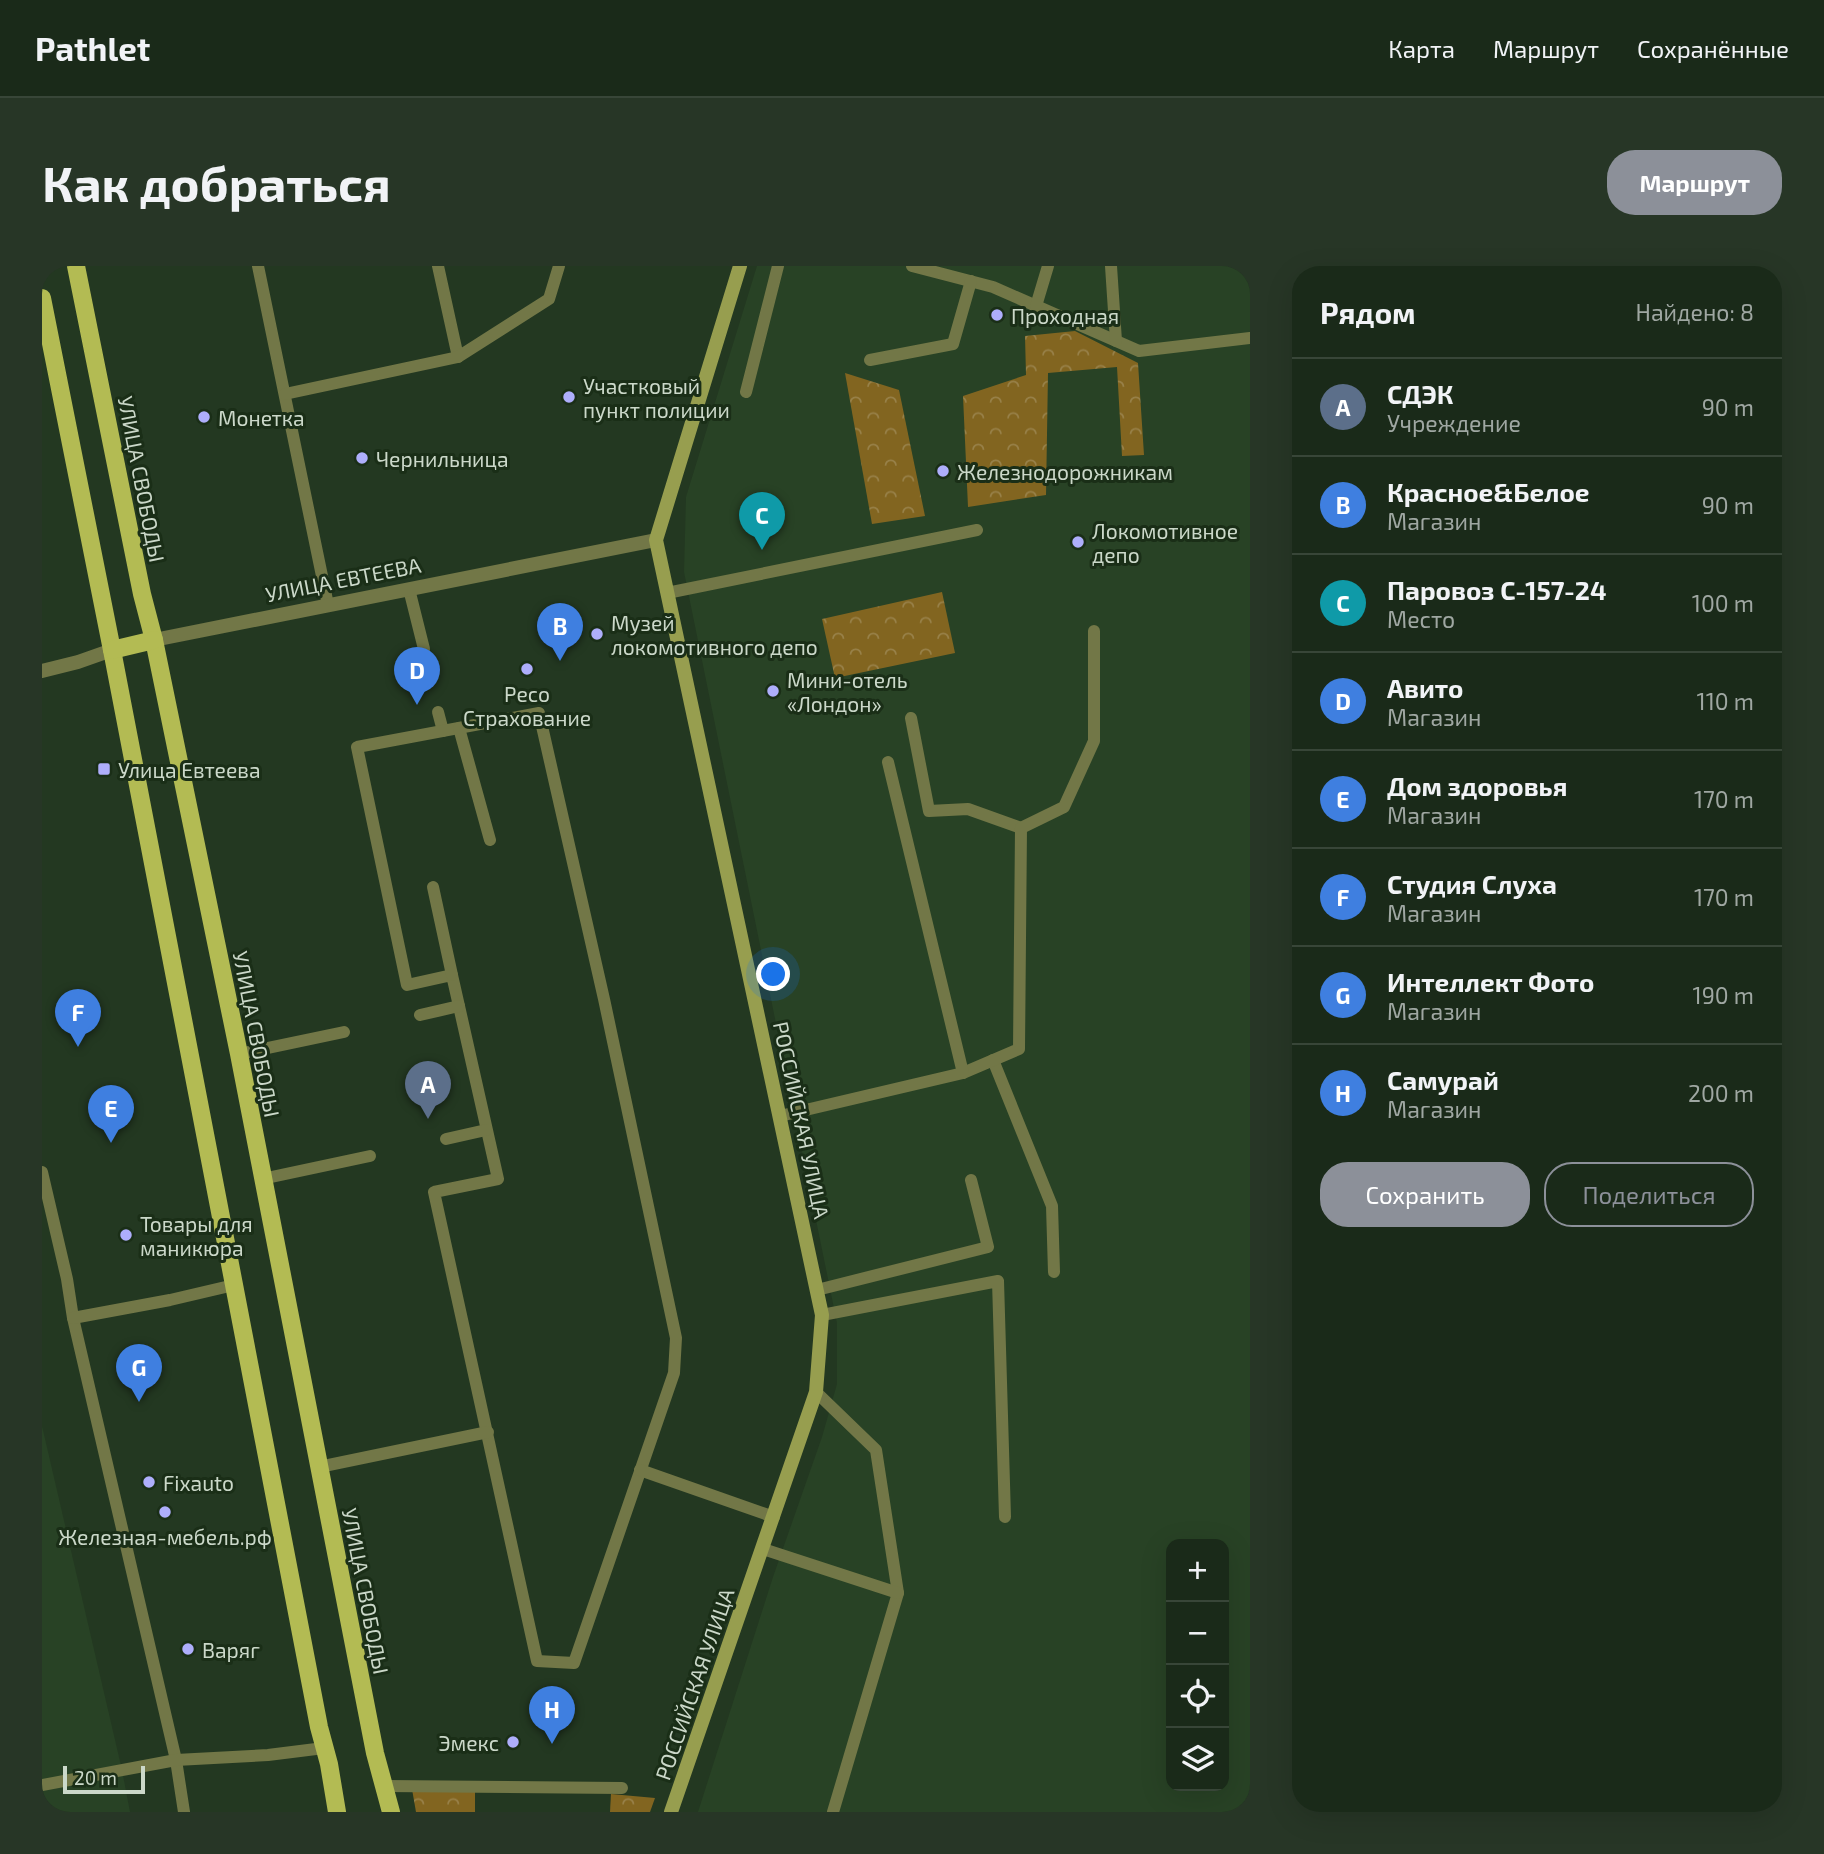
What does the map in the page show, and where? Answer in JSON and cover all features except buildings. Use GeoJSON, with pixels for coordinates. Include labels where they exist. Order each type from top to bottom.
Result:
{"type":"FeatureCollection","features":[{"type":"Feature","properties":{"kind":"main road","name":"УЛИЦА СВОБОДЫ"},"geometry":{"type":"LineString","coordinates":[[76,266],[239,1055],[374,1753],[391,1812]]}},
{"type":"Feature","properties":{"kind":"main road","name":"РОССИЙСКАЯ УЛИЦА"},"geometry":{"type":"LineString","coordinates":[[671,1812],[816,1392],[822,1315],[656,540],[740,266]]}},
{"type":"Feature","properties":{"kind":"main road"},"geometry":{"type":"LineString","coordinates":[[42,298],[47,348],[112,650],[337,1812]]}},
{"type":"Feature","properties":{"kind":"main road","name":"УЛИЦА ЕВТЕЕВА"},"geometry":{"type":"LineString","coordinates":[[112,650],[154,640]]}},
{"type":"Feature","properties":{"kind":"street","name":"УЛИЦА ЕВТЕЕВА"},"geometry":{"type":"LineString","coordinates":[[154,640],[656,540]]}},
{"type":"Feature","properties":{"kind":"street","name":"УЛИЦА ЕВТЕЕВА"},"geometry":{"type":"LineString","coordinates":[[42,671],[112,650]]}},
{"type":"Feature","properties":{"kind":"lane"},"geometry":{"type":"LineString","coordinates":[[258,266],[328,605]]}},
{"type":"Feature","properties":{"kind":"lane"},"geometry":{"type":"LineString","coordinates":[[438,266],[458,357]]}},
{"type":"Feature","properties":{"kind":"lane"},"geometry":{"type":"LineString","coordinates":[[285,394],[458,357],[549,299],[559,266]]}},
{"type":"Feature","properties":{"kind":"lane"},"geometry":{"type":"LineString","coordinates":[[746,392],[778,266]]}},
{"type":"Feature","properties":{"kind":"lane"},"geometry":{"type":"LineString","coordinates":[[912,266],[993,287],[1139,351],[1250,338]]}},
{"type":"Feature","properties":{"kind":"lane"},"geometry":{"type":"LineString","coordinates":[[1037,306],[1048,266]]}},
{"type":"Feature","properties":{"kind":"lane"},"geometry":{"type":"LineString","coordinates":[[1111,266],[1116,341]]}},
{"type":"Feature","properties":{"kind":"lane"},"geometry":{"type":"LineString","coordinates":[[870,360],[953,345],[971,281]]}},
{"type":"Feature","properties":{"kind":"lane"},"geometry":{"type":"LineString","coordinates":[[667,593],[976,530]]}},
{"type":"Feature","properties":{"kind":"lane"},"geometry":{"type":"LineString","coordinates":[[409,589],[424,649]]}},
{"type":"Feature","properties":{"kind":"lane"},"geometry":{"type":"LineString","coordinates":[[911,718],[929,811],[968,809],[1021,828],[1064,807],[1094,741],[1094,631]]}},
{"type":"Feature","properties":{"kind":"lane"},"geometry":{"type":"LineString","coordinates":[[438,712],[443,731]]}},
{"type":"Feature","properties":{"kind":"lane"},"geometry":{"type":"LineString","coordinates":[[433,887],[498,1179],[435,1192],[537,1661],[574,1663],[674,1373],[676,1338],[601,985],[539,713],[357,747],[407,985],[452,975]]}},
{"type":"Feature","properties":{"kind":"lane"},"geometry":{"type":"LineString","coordinates":[[459,728],[490,840]]}},
{"type":"Feature","properties":{"kind":"lane"},"geometry":{"type":"LineString","coordinates":[[888,762],[962,1073]]}},
{"type":"Feature","properties":{"kind":"lane"},"geometry":{"type":"LineString","coordinates":[[780,1116],[962,1073],[1018,1049],[1021,828]]}},
{"type":"Feature","properties":{"kind":"lane"},"geometry":{"type":"LineString","coordinates":[[420,1015],[459,1006]]}},
{"type":"Feature","properties":{"kind":"lane"},"geometry":{"type":"LineString","coordinates":[[239,1055],[344,1032]]}},
{"type":"Feature","properties":{"kind":"lane"},"geometry":{"type":"LineString","coordinates":[[993,1060],[1052,1206],[1054,1272]]}},
{"type":"Feature","properties":{"kind":"lane"},"geometry":{"type":"LineString","coordinates":[[446,1139],[486,1130]]}},
{"type":"Feature","properties":{"kind":"lane"},"geometry":{"type":"LineString","coordinates":[[262,1179],[370,1156]]}},
{"type":"Feature","properties":{"kind":"lane"},"geometry":{"type":"LineString","coordinates":[[42,1172],[73,1318],[176,1760],[184,1812]]}},
{"type":"Feature","properties":{"kind":"lane"},"geometry":{"type":"LineString","coordinates":[[817,1290],[988,1247],[971,1180]]}},
{"type":"Feature","properties":{"kind":"lane"},"geometry":{"type":"LineString","coordinates":[[822,1315],[998,1281],[1004,1517]]}},
{"type":"Feature","properties":{"kind":"lane"},"geometry":{"type":"LineString","coordinates":[[73,1318],[234,1285]]}},
{"type":"Feature","properties":{"kind":"lane"},"geometry":{"type":"LineString","coordinates":[[816,1392],[876,1450],[898,1593],[834,1812]]}},
{"type":"Feature","properties":{"kind":"lane"},"geometry":{"type":"LineString","coordinates":[[319,1467],[488,1432]]}},
{"type":"Feature","properties":{"kind":"lane"},"geometry":{"type":"LineString","coordinates":[[640,1470],[774,1517]]}},
{"type":"Feature","properties":{"kind":"lane"},"geometry":{"type":"LineString","coordinates":[[763,1549],[898,1593]]}},
{"type":"Feature","properties":{"kind":"lane"},"geometry":{"type":"LineString","coordinates":[[42,1785],[176,1760],[268,1755],[324,1748]]}},
{"type":"Feature","properties":{"kind":"lane"},"geometry":{"type":"LineString","coordinates":[[384,1786],[622,1788]]}},
{"type":"Feature","properties":{"kind":"shaded area"},"geometry":{"type":"Polygon","coordinates":[[[757,266],[1250,266],[1250,1812],[698,1812],[773,1577],[822,1437],[837,1384],[837,1323],[684,572],[686,497],[757,266]]]}},
{"type":"Feature","properties":{"kind":"shaded area"},"geometry":{"type":"Polygon","coordinates":[[[42,1426],[122,1770],[130,1812],[42,1812],[42,1426]]]}},
{"type":"Feature","properties":{"kind":"green space"},"geometry":{"type":"Polygon","coordinates":[[[1075,331],[1138,363],[1144,455],[1122,456],[1117,367],[1048,373],[1046,495],[968,507],[963,396],[1026,375],[1025,336],[1075,331]]]}},
{"type":"Feature","properties":{"kind":"green space"},"geometry":{"type":"Polygon","coordinates":[[[845,373],[899,390],[925,516],[872,524],[845,373]]]}},
{"type":"Feature","properties":{"kind":"green space"},"geometry":{"type":"Polygon","coordinates":[[[942,592],[955,653],[835,678],[822,619],[942,592]]]}},
{"type":"Feature","properties":{"kind":"green space"},"geometry":{"type":"Polygon","coordinates":[[[475,1788],[475,1812],[416,1812],[412,1789],[475,1788]]]}},
{"type":"Feature","properties":{"kind":"green space"},"geometry":{"type":"Polygon","coordinates":[[[611,1794],[655,1798],[650,1812],[610,1812],[611,1794]]]}},
{"type":"Feature","properties":{"kind":"place","name":"Проходная"},"geometry":{"type":"Point","coordinates":[997,315]}},
{"type":"Feature","properties":{"kind":"place","name":"Участковый пункт полиции"},"geometry":{"type":"Point","coordinates":[569,397]}},
{"type":"Feature","properties":{"kind":"place","name":"Монетка"},"geometry":{"type":"Point","coordinates":[204,417]}},
{"type":"Feature","properties":{"kind":"place","name":"Чернильница"},"geometry":{"type":"Point","coordinates":[362,458]}},
{"type":"Feature","properties":{"kind":"place","name":"Железнодорожникам"},"geometry":{"type":"Point","coordinates":[943,471]}},
{"type":"Feature","properties":{"kind":"place","name":"Локомотивное депо"},"geometry":{"type":"Point","coordinates":[1078,542]}},
{"type":"Feature","properties":{"kind":"place","name":"Паровоз С-157-24"},"geometry":{"type":"Point","coordinates":[762,550]}},
{"type":"Feature","properties":{"kind":"place","name":"Музей локомотивного депо"},"geometry":{"type":"Point","coordinates":[597,634]}},
{"type":"Feature","properties":{"kind":"place","name":"Красное&Белое"},"geometry":{"type":"Point","coordinates":[560,661]}},
{"type":"Feature","properties":{"kind":"place","name":"Ресо Страхование"},"geometry":{"type":"Point","coordinates":[527,669]}},
{"type":"Feature","properties":{"kind":"place","name":"Мини-отель «Лондон»"},"geometry":{"type":"Point","coordinates":[773,691]}},
{"type":"Feature","properties":{"kind":"place","name":"Авито"},"geometry":{"type":"Point","coordinates":[417,705]}},
{"type":"Feature","properties":{"kind":"place","name":"Улица Евтеева"},"geometry":{"type":"Point","coordinates":[104,769]}},
{"type":"Feature","properties":{"kind":"place","name":"Студия Слуха"},"geometry":{"type":"Point","coordinates":[78,1047]}},
{"type":"Feature","properties":{"kind":"place","name":"СДЭК"},"geometry":{"type":"Point","coordinates":[428,1119]}},
{"type":"Feature","properties":{"kind":"place","name":"Дом здоровья"},"geometry":{"type":"Point","coordinates":[111,1143]}},
{"type":"Feature","properties":{"kind":"place","name":"Товары для маникюра"},"geometry":{"type":"Point","coordinates":[126,1235]}},
{"type":"Feature","properties":{"kind":"place","name":"Интеллект Фото"},"geometry":{"type":"Point","coordinates":[139,1402]}},
{"type":"Feature","properties":{"kind":"place","name":"Fixauto"},"geometry":{"type":"Point","coordinates":[149,1482]}},
{"type":"Feature","properties":{"kind":"place","name":"Железная-мебель.рф"},"geometry":{"type":"Point","coordinates":[165,1512]}},
{"type":"Feature","properties":{"kind":"place","name":"Варяг"},"geometry":{"type":"Point","coordinates":[188,1649]}},
{"type":"Feature","properties":{"kind":"place","name":"Эмекс"},"geometry":{"type":"Point","coordinates":[513,1742]}},
{"type":"Feature","properties":{"kind":"place","name":"Самурай"},"geometry":{"type":"Point","coordinates":[552,1744]}}]}
